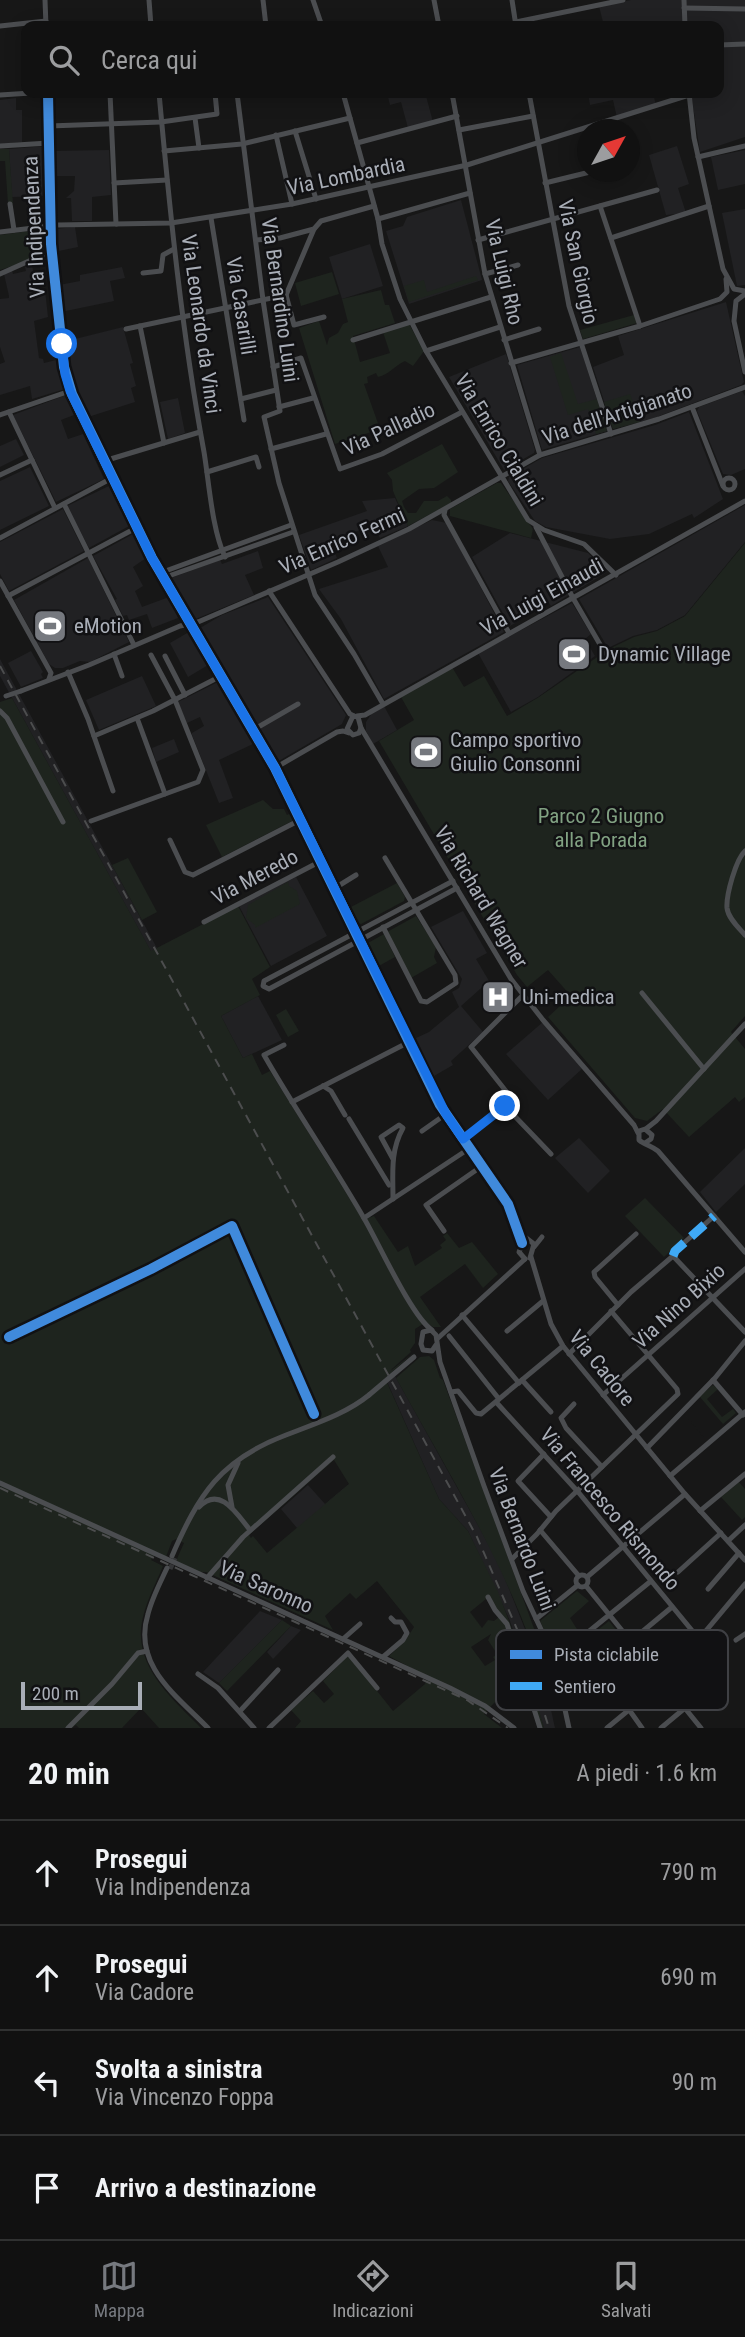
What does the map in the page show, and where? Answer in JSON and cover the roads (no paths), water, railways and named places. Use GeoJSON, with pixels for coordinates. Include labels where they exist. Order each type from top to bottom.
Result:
{"type":"FeatureCollection","features":[{"type":"Feature","properties":{"kind":"street"},"geometry":{"type":"LineString","coordinates":[[45,0],[46,21]]}},
{"type":"Feature","properties":{"kind":"street"},"geometry":{"type":"LineString","coordinates":[[149,0],[151,21]]}},
{"type":"Feature","properties":{"kind":"street"},"geometry":{"type":"LineString","coordinates":[[263,0],[265,21]]}},
{"type":"Feature","properties":{"kind":"street"},"geometry":{"type":"LineString","coordinates":[[313,0],[320,21]]}},
{"type":"Feature","properties":{"kind":"street"},"geometry":{"type":"LineString","coordinates":[[434,0],[438,21]]}},
{"type":"Feature","properties":{"kind":"street"},"geometry":{"type":"LineString","coordinates":[[512,0],[516,21]]}},
{"type":"Feature","properties":{"kind":"street"},"geometry":{"type":"LineString","coordinates":[[529,21],[623,0]]}},
{"type":"Feature","properties":{"kind":"street"},"geometry":{"type":"LineString","coordinates":[[684,0],[685,21]]}},
{"type":"Feature","properties":{"kind":"street"},"geometry":{"type":"LineString","coordinates":[[684,8],[745,9]]}},
{"type":"Feature","properties":{"kind":"street"},"geometry":{"type":"LineString","coordinates":[[0,26],[21,25]]}},
{"type":"Feature","properties":{"kind":"street"},"geometry":{"type":"LineString","coordinates":[[724,45],[745,44]]}},
{"type":"Feature","properties":{"kind":"street"},"geometry":{"type":"LineString","coordinates":[[0,95],[21,94]]}},
{"type":"Feature","properties":{"kind":"street","name":"Via Indipendenza"},"geometry":{"type":"LineString","coordinates":[[48,98],[52,256],[63,360],[70,391],[136,528],[275,768]]}},
{"type":"Feature","properties":{"kind":"street"},"geometry":{"type":"LineString","coordinates":[[110,98],[116,224]]}},
{"type":"Feature","properties":{"kind":"street","name":"Via Leonardo da Vinci"},"geometry":{"type":"LineString","coordinates":[[159,98],[181,316],[223,553]]}},
{"type":"Feature","properties":{"kind":"street"},"geometry":{"type":"LineString","coordinates":[[49,126],[111,125],[195,118],[217,114],[215,98]]}},
{"type":"Feature","properties":{"kind":"street","name":"Via Bernardino Luini"},"geometry":{"type":"LineString","coordinates":[[237,98],[280,411],[264,416],[271,449]]}},
{"type":"Feature","properties":{"kind":"street","name":"Via Enrico Cialdini"},"geometry":{"type":"LineString","coordinates":[[344,98],[394,281],[426,351],[528,520],[536,527],[584,544],[616,575]]}},
{"type":"Feature","properties":{"kind":"street","name":"Via Luigi Rho"},"geometry":{"type":"LineString","coordinates":[[453,98],[485,274],[540,455]]}},
{"type":"Feature","properties":{"kind":"street","name":"Via San Giorgio"},"geometry":{"type":"LineString","coordinates":[[530,98],[569,306],[611,434]]}},
{"type":"Feature","properties":{"kind":"street","name":"Via Lombardia"},"geometry":{"type":"LineString","coordinates":[[0,232],[51,226],[171,223],[292,204],[467,165],[677,98]]}},
{"type":"Feature","properties":{"kind":"street"},"geometry":{"type":"LineString","coordinates":[[690,98],[698,157],[734,311],[745,372]]}},
{"type":"Feature","properties":{"kind":"street"},"geometry":{"type":"LineString","coordinates":[[357,143],[457,116]]}},
{"type":"Feature","properties":{"kind":"street"},"geometry":{"type":"LineString","coordinates":[[460,130],[533,116]]}},
{"type":"Feature","properties":{"kind":"street"},"geometry":{"type":"LineString","coordinates":[[195,118],[199,148]]}},
{"type":"Feature","properties":{"kind":"street"},"geometry":{"type":"LineString","coordinates":[[164,151],[242,144],[350,118]]}},
{"type":"Feature","properties":{"kind":"street"},"geometry":{"type":"LineString","coordinates":[[295,131],[316,199]]}},
{"type":"Feature","properties":{"kind":"street"},"geometry":{"type":"LineString","coordinates":[[276,135],[292,204]]}},
{"type":"Feature","properties":{"kind":"street"},"geometry":{"type":"LineString","coordinates":[[0,146],[49,143]]}},
{"type":"Feature","properties":{"kind":"street"},"geometry":{"type":"LineString","coordinates":[[698,157],[745,146]]}},
{"type":"Feature","properties":{"kind":"street"},"geometry":{"type":"LineString","coordinates":[[545,183],[577,175]]}},
{"type":"Feature","properties":{"kind":"street"},"geometry":{"type":"LineString","coordinates":[[114,183],[167,180]]}},
{"type":"Feature","properties":{"kind":"street"},"geometry":{"type":"LineString","coordinates":[[478,240],[657,190]]}},
{"type":"Feature","properties":{"kind":"street"},"geometry":{"type":"LineString","coordinates":[[378,219],[470,193]]}},
{"type":"Feature","properties":{"kind":"street"},"geometry":{"type":"LineString","coordinates":[[10,204],[14,230]]}},
{"type":"Feature","properties":{"kind":"street"},"geometry":{"type":"LineString","coordinates":[[324,317],[294,325],[286,295],[314,229],[321,221],[374,206]]}},
{"type":"Feature","properties":{"kind":"street"},"geometry":{"type":"LineString","coordinates":[[600,206],[640,326]]}},
{"type":"Feature","properties":{"kind":"street"},"geometry":{"type":"LineString","coordinates":[[611,237],[709,206]]}},
{"type":"Feature","properties":{"kind":"street","name":"Via Casarilli"},"geometry":{"type":"LineString","coordinates":[[211,218],[244,420]]}},
{"type":"Feature","properties":{"kind":"street"},"geometry":{"type":"LineString","coordinates":[[256,240],[279,238],[314,229]]}},
{"type":"Feature","properties":{"kind":"street"},"geometry":{"type":"LineString","coordinates":[[143,273],[161,271],[163,255],[174,249]]}},
{"type":"Feature","properties":{"kind":"street"},"geometry":{"type":"LineString","coordinates":[[0,274],[32,259],[52,256]]}},
{"type":"Feature","properties":{"kind":"street"},"geometry":{"type":"LineString","coordinates":[[485,274],[518,265]]}},
{"type":"Feature","properties":{"kind":"street"},"geometry":{"type":"LineString","coordinates":[[726,279],[735,290],[745,292]]}},
{"type":"Feature","properties":{"kind":"street"},"geometry":{"type":"LineString","coordinates":[[729,298],[735,290]]}},
{"type":"Feature","properties":{"kind":"street"},"geometry":{"type":"LineString","coordinates":[[511,363],[745,292]]}},
{"type":"Feature","properties":{"kind":"street"},"geometry":{"type":"LineString","coordinates":[[126,329],[286,295]]}},
{"type":"Feature","properties":{"kind":"street"},"geometry":{"type":"LineString","coordinates":[[353,340],[491,297]]}},
{"type":"Feature","properties":{"kind":"street"},"geometry":{"type":"LineString","coordinates":[[140,326],[164,443]]}},
{"type":"Feature","properties":{"kind":"street"},"geometry":{"type":"LineString","coordinates":[[426,351],[500,327]]}},
{"type":"Feature","properties":{"kind":"street"},"geometry":{"type":"LineString","coordinates":[[504,340],[538,329]]}},
{"type":"Feature","properties":{"kind":"street"},"geometry":{"type":"LineString","coordinates":[[273,368],[301,358],[326,435]]}},
{"type":"Feature","properties":{"kind":"street","name":"Via dell'Artigianato"},"geometry":{"type":"LineString","coordinates":[[502,476],[540,455],[611,434],[745,387]]}},
{"type":"Feature","properties":{"kind":"street"},"geometry":{"type":"LineString","coordinates":[[241,399],[276,390]]}},
{"type":"Feature","properties":{"kind":"street"},"geometry":{"type":"LineString","coordinates":[[0,415],[70,391]]}},
{"type":"Feature","properties":{"kind":"street"},"geometry":{"type":"LineString","coordinates":[[279,407],[313,398]]}},
{"type":"Feature","properties":{"kind":"street"},"geometry":{"type":"LineString","coordinates":[[692,407],[719,477],[723,486],[729,490],[735,485],[732,478],[719,477]]}},
{"type":"Feature","properties":{"kind":"street"},"geometry":{"type":"LineString","coordinates":[[9,412],[55,508]]}},
{"type":"Feature","properties":{"kind":"street","name":"Via Palladio"},"geometry":{"type":"LineString","coordinates":[[271,449],[326,435],[340,469],[382,454],[462,412]]}},
{"type":"Feature","properties":{"kind":"street"},"geometry":{"type":"LineString","coordinates":[[104,461],[200,432]]}},
{"type":"Feature","properties":{"kind":"street"},"geometry":{"type":"LineString","coordinates":[[271,449],[293,532],[315,595],[383,704]]}},
{"type":"Feature","properties":{"kind":"street"},"geometry":{"type":"LineString","coordinates":[[207,472],[256,457],[259,467]]}},
{"type":"Feature","properties":{"kind":"street"},"geometry":{"type":"LineString","coordinates":[[0,475],[32,460]]}},
{"type":"Feature","properties":{"kind":"street","name":"Via Enrico Fermi"},"geometry":{"type":"LineString","coordinates":[[89,665],[309,575],[409,529],[502,476]]}},
{"type":"Feature","properties":{"kind":"street"},"geometry":{"type":"LineString","coordinates":[[0,538],[112,478]]}},
{"type":"Feature","properties":{"kind":"street"},"geometry":{"type":"LineString","coordinates":[[723,486],[723,480],[726,478]]}},
{"type":"Feature","properties":{"kind":"street","name":"Via Luigi Einaudi"},"geometry":{"type":"LineString","coordinates":[[735,507],[745,494]]}},
{"type":"Feature","properties":{"kind":"street","name":"Via Luigi Einaudi"},"geometry":{"type":"LineString","coordinates":[[355,716],[365,715],[745,501]]}},
{"type":"Feature","properties":{"kind":"street"},"geometry":{"type":"LineString","coordinates":[[64,504],[134,645]]}},
{"type":"Feature","properties":{"kind":"street"},"geometry":{"type":"LineString","coordinates":[[445,510],[444,515],[509,633]]}},
{"type":"Feature","properties":{"kind":"street"},"geometry":{"type":"LineString","coordinates":[[162,575],[291,525]]}},
{"type":"Feature","properties":{"kind":"street"},"geometry":{"type":"LineString","coordinates":[[536,527],[573,598],[606,653]]}},
{"type":"Feature","properties":{"kind":"street"},"geometry":{"type":"LineString","coordinates":[[8,596],[136,528]]}},
{"type":"Feature","properties":{"kind":"street"},"geometry":{"type":"LineString","coordinates":[[223,553],[293,532]]}},
{"type":"Feature","properties":{"kind":"street"},"geometry":{"type":"LineString","coordinates":[[0,581],[45,664],[48,674],[46,681]]}},
{"type":"Feature","properties":{"kind":"street"},"geometry":{"type":"LineString","coordinates":[[270,592],[350,714],[355,716],[347,726],[351,734]]}},
{"type":"Feature","properties":{"kind":"street"},"geometry":{"type":"LineString","coordinates":[[114,654],[122,676]]}},
{"type":"Feature","properties":{"kind":"street"},"geometry":{"type":"LineString","coordinates":[[91,821],[198,782],[203,770],[175,700],[151,655]]}},
{"type":"Feature","properties":{"kind":"street"},"geometry":{"type":"LineString","coordinates":[[165,656],[185,695]]}},
{"type":"Feature","properties":{"kind":"street"},"geometry":{"type":"LineString","coordinates":[[45,664],[58,671],[89,665]]}},
{"type":"Feature","properties":{"kind":"street"},"geometry":{"type":"LineString","coordinates":[[3,698],[89,665]]}},
{"type":"Feature","properties":{"kind":"street"},"geometry":{"type":"LineString","coordinates":[[68,672],[113,791]]}},
{"type":"Feature","properties":{"kind":"street"},"geometry":{"type":"LineString","coordinates":[[94,736],[221,676]]}},
{"type":"Feature","properties":{"kind":"street"},"geometry":{"type":"LineString","coordinates":[[253,730],[298,704]]}},
{"type":"Feature","properties":{"kind":"street"},"geometry":{"type":"LineString","coordinates":[[0,711],[8,718],[63,822]]}},
{"type":"Feature","properties":{"kind":"street"},"geometry":{"type":"LineString","coordinates":[[351,734],[359,733],[365,715]]}},
{"type":"Feature","properties":{"kind":"street","name":"Via Richard Wagner"},"geometry":{"type":"LineString","coordinates":[[355,716],[367,741],[523,995],[642,1136],[745,1252]]}},
{"type":"Feature","properties":{"kind":"street"},"geometry":{"type":"LineString","coordinates":[[137,718],[165,794]]}},
{"type":"Feature","properties":{"kind":"street"},"geometry":{"type":"LineString","coordinates":[[367,741],[343,731],[337,732],[275,768],[446,1114],[508,1204],[519,1232],[534,1247]]}},
{"type":"Feature","properties":{"kind":"street"},"geometry":{"type":"LineString","coordinates":[[170,841],[185,872],[193,874],[300,820]]}},
{"type":"Feature","properties":{"kind":"street"},"geometry":{"type":"LineString","coordinates":[[743,851],[726,907],[745,935]]}},
{"type":"Feature","properties":{"kind":"street"},"geometry":{"type":"LineString","coordinates":[[383,927],[421,1001],[426,1002],[450,989],[457,981],[385,858]]}},
{"type":"Feature","properties":{"kind":"street","name":"Via Meredo"},"geometry":{"type":"LineString","coordinates":[[204,922],[321,861]]}},
{"type":"Feature","properties":{"kind":"street"},"geometry":{"type":"LineString","coordinates":[[335,888],[356,875]]}},
{"type":"Feature","properties":{"kind":"street"},"geometry":{"type":"LineString","coordinates":[[453,881],[264,981],[263,986],[269,989],[457,888]]}},
{"type":"Feature","properties":{"kind":"street"},"geometry":{"type":"LineString","coordinates":[[642,993],[704,1069]]}},
{"type":"Feature","properties":{"kind":"street"},"geometry":{"type":"LineString","coordinates":[[463,1139],[513,1100],[471,1047],[523,995]]}},
{"type":"Feature","properties":{"kind":"street"},"geometry":{"type":"LineString","coordinates":[[642,1136],[745,1024]]}},
{"type":"Feature","properties":{"kind":"street"},"geometry":{"type":"LineString","coordinates":[[292,1102],[409,1042]]}},
{"type":"Feature","properties":{"kind":"street"},"geometry":{"type":"LineString","coordinates":[[284,1045],[264,1055],[364,1218],[416,1313],[437,1336],[436,1343],[434,1350],[414,1357],[369,1395],[346,1410],[302,1429],[250,1452],[217,1478],[194,1508],[173,1557],[199,1507],[217,1481],[238,1463],[302,1429]]}},
{"type":"Feature","properties":{"kind":"street"},"geometry":{"type":"LineString","coordinates":[[323,1086],[331,1091],[385,1179],[391,1182]]}},
{"type":"Feature","properties":{"kind":"street"},"geometry":{"type":"LineString","coordinates":[[505,1106],[551,1154]]}},
{"type":"Feature","properties":{"kind":"street"},"geometry":{"type":"LineString","coordinates":[[422,1131],[446,1114]]}},
{"type":"Feature","properties":{"kind":"street"},"geometry":{"type":"LineString","coordinates":[[652,1136],[656,1121]]}},
{"type":"Feature","properties":{"kind":"street"},"geometry":{"type":"LineString","coordinates":[[393,1159],[381,1137],[399,1125],[403,1128],[396,1140],[393,1159],[393,1199]]}},
{"type":"Feature","properties":{"kind":"street"},"geometry":{"type":"LineString","coordinates":[[642,1136],[652,1136]]}},
{"type":"Feature","properties":{"kind":"street"},"geometry":{"type":"LineString","coordinates":[[642,1136],[652,1136]]}},
{"type":"Feature","properties":{"kind":"street","name":"Via Richard Wagner"},"geometry":{"type":"LineString","coordinates":[[652,1136],[658,1151]]}},
{"type":"Feature","properties":{"kind":"street"},"geometry":{"type":"LineString","coordinates":[[364,1218],[470,1148]]}},
{"type":"Feature","properties":{"kind":"street"},"geometry":{"type":"LineString","coordinates":[[444,1231],[426,1205],[481,1166]]}},
{"type":"Feature","properties":{"kind":"street"},"geometry":{"type":"LineString","coordinates":[[569,1354],[611,1311],[714,1216]]}},
{"type":"Feature","properties":{"kind":"street"},"geometry":{"type":"LineString","coordinates":[[618,1305],[594,1274],[636,1234]]}},
{"type":"Feature","properties":{"kind":"street"},"geometry":{"type":"LineString","coordinates":[[436,1343],[451,1325],[525,1257],[542,1237],[526,1241]]}},
{"type":"Feature","properties":{"kind":"street"},"geometry":{"type":"LineString","coordinates":[[525,1257],[526,1241]]}},
{"type":"Feature","properties":{"kind":"street"},"geometry":{"type":"LineString","coordinates":[[673,1256],[745,1332]]}},
{"type":"Feature","properties":{"kind":"street","name":"Via Cadore"},"geometry":{"type":"LineString","coordinates":[[525,1257],[532,1267],[553,1330],[563,1346],[685,1494],[745,1560]]}},
{"type":"Feature","properties":{"kind":"street","name":"Via Nino Bixio"},"geometry":{"type":"LineString","coordinates":[[603,1395],[745,1269]]}},
{"type":"Feature","properties":{"kind":"street"},"geometry":{"type":"LineString","coordinates":[[507,1331],[543,1301]]}},
{"type":"Feature","properties":{"kind":"street"},"geometry":{"type":"LineString","coordinates":[[512,1559],[577,1490],[679,1392],[611,1311]]}},
{"type":"Feature","properties":{"kind":"street"},"geometry":{"type":"LineString","coordinates":[[416,1313],[422,1348],[435,1355],[440,1362]]}},
{"type":"Feature","properties":{"kind":"street"},"geometry":{"type":"LineString","coordinates":[[462,1315],[551,1412]]}},
{"type":"Feature","properties":{"kind":"street"},"geometry":{"type":"LineString","coordinates":[[414,1357],[424,1331],[451,1325]]}},
{"type":"Feature","properties":{"kind":"street","name":"Via Francesco Rismondo"},"geometry":{"type":"LineString","coordinates":[[449,1336],[497,1400],[577,1490],[691,1630]]}},
{"type":"Feature","properties":{"kind":"street"},"geometry":{"type":"LineString","coordinates":[[647,1448],[679,1412],[713,1380],[745,1342]]}},
{"type":"Feature","properties":{"kind":"street","name":"Via Bernardo Luini"},"geometry":{"type":"LineString","coordinates":[[436,1343],[440,1362],[512,1559],[541,1630]]}},
{"type":"Feature","properties":{"kind":"street"},"geometry":{"type":"LineString","coordinates":[[451,1392],[459,1392],[475,1412],[481,1414],[563,1346]]}},
{"type":"Feature","properties":{"kind":"street"},"geometry":{"type":"LineString","coordinates":[[670,1476],[744,1414],[713,1380]]}},
{"type":"Feature","properties":{"kind":"street"},"geometry":{"type":"LineString","coordinates":[[574,1404],[561,1418],[566,1428],[601,1467]]}},
{"type":"Feature","properties":{"kind":"street"},"geometry":{"type":"LineString","coordinates":[[544,1454],[518,1481],[551,1517]]}},
{"type":"Feature","properties":{"kind":"street"},"geometry":{"type":"LineString","coordinates":[[207,1578],[250,1530],[333,1457]]}},
{"type":"Feature","properties":{"kind":"street"},"geometry":{"type":"LineString","coordinates":[[234,1510],[229,1500],[228,1485],[238,1463]]}},
{"type":"Feature","properties":{"kind":"street"},"geometry":{"type":"LineString","coordinates":[[700,1511],[742,1476],[745,1484]]}},
{"type":"Feature","properties":{"kind":"street","name":"Via Saronno"},"geometry":{"type":"LineString","coordinates":[[0,1483],[476,1700],[514,1728]]}},
{"type":"Feature","properties":{"kind":"street"},"geometry":{"type":"LineString","coordinates":[[540,1530],[579,1576],[587,1577],[685,1494]]}},
{"type":"Feature","properties":{"kind":"street"},"geometry":{"type":"LineString","coordinates":[[199,1507],[205,1501],[216,1499],[227,1503],[250,1530]]}},
{"type":"Feature","properties":{"kind":"street"},"geometry":{"type":"LineString","coordinates":[[728,1541],[745,1525]]}},
{"type":"Feature","properties":{"kind":"street"},"geometry":{"type":"LineString","coordinates":[[678,1572],[720,1533]]}},
{"type":"Feature","properties":{"kind":"street"},"geometry":{"type":"LineString","coordinates":[[708,1589],[739,1553]]}},
{"type":"Feature","properties":{"kind":"street"},"geometry":{"type":"LineString","coordinates":[[193,1712],[160,1674],[148,1643],[151,1613],[168,1569],[147,1615],[147,1651],[157,1675],[208,1728]]}},
{"type":"Feature","properties":{"kind":"street"},"geometry":{"type":"LineString","coordinates":[[578,1585],[576,1580],[579,1576]]}},
{"type":"Feature","properties":{"kind":"street"},"geometry":{"type":"LineString","coordinates":[[586,1586],[587,1577]]}},
{"type":"Feature","properties":{"kind":"street"},"geometry":{"type":"LineString","coordinates":[[590,1630],[651,1581]]}},
{"type":"Feature","properties":{"kind":"street"},"geometry":{"type":"LineString","coordinates":[[707,1630],[745,1584]]}},
{"type":"Feature","properties":{"kind":"street"},"geometry":{"type":"LineString","coordinates":[[536,1619],[578,1585],[586,1586],[622,1630]]}},
{"type":"Feature","properties":{"kind":"street"},"geometry":{"type":"LineString","coordinates":[[488,1597],[509,1630]]}},
{"type":"Feature","properties":{"kind":"street"},"geometry":{"type":"LineString","coordinates":[[644,1630],[672,1607]]}},
{"type":"Feature","properties":{"kind":"street"},"geometry":{"type":"LineString","coordinates":[[383,1657],[403,1640],[407,1633],[401,1622],[395,1622],[391,1618]]}},
{"type":"Feature","properties":{"kind":"street"},"geometry":{"type":"LineString","coordinates":[[343,1639],[360,1624]]}},
{"type":"Feature","properties":{"kind":"street"},"geometry":{"type":"LineString","coordinates":[[736,1640],[745,1634]]}},
{"type":"Feature","properties":{"kind":"street"},"geometry":{"type":"LineString","coordinates":[[68,1728],[113,1685],[138,1653],[147,1651]]}},
{"type":"Feature","properties":{"kind":"street"},"geometry":{"type":"LineString","coordinates":[[269,1728],[348,1653],[377,1688]]}},
{"type":"Feature","properties":{"kind":"street"},"geometry":{"type":"LineString","coordinates":[[240,1711],[278,1670]]}},
{"type":"Feature","properties":{"kind":"street"},"geometry":{"type":"LineString","coordinates":[[198,1674],[218,1688],[254,1728]]}},
{"type":"Feature","properties":{"kind":"street"},"geometry":{"type":"LineString","coordinates":[[534,1710],[540,1728]]}},
{"type":"Feature","properties":{"kind":"street","name":"Via Bernardo Luini"},"geometry":{"type":"LineString","coordinates":[[565,1710],[569,1728]]}},
{"type":"Feature","properties":{"kind":"street"},"geometry":{"type":"LineString","coordinates":[[607,1728],[628,1710]]}},
{"type":"Feature","properties":{"kind":"street"},"geometry":{"type":"LineString","coordinates":[[630,1710],[642,1728]]}},
{"type":"Feature","properties":{"kind":"street"},"geometry":{"type":"LineString","coordinates":[[661,1728],[683,1710]]}},
{"type":"Feature","properties":{"kind":"street"},"geometry":{"type":"LineString","coordinates":[[687,1710],[701,1728]]}},
{"type":"Feature","properties":{"kind":"tunnel"},"geometry":{"type":"LineString","coordinates":[[170,1569],[175,1558]]}},
{"type":"Feature","properties":{"kind":"railway"},"geometry":{"type":"LineString","coordinates":[[0,666],[477,1537],[517,1630]]}},
{"type":"Feature","properties":{"kind":"railway"},"geometry":{"type":"LineString","coordinates":[[0,1488],[467,1700],[508,1728]]}},
{"type":"Feature","properties":{"kind":"railway"},"geometry":{"type":"LineString","coordinates":[[543,1710],[549,1728]]}},
{"type":"Feature","properties":{"kind":"place","name":"eMotion"},"geometry":{"type":"Point","coordinates":[50,626]}},
{"type":"Feature","properties":{"kind":"place","name":"Dynamic Village"},"geometry":{"type":"Point","coordinates":[574,654]}},
{"type":"Feature","properties":{"kind":"place","name":"Campo sportivo Giulio Consonni"},"geometry":{"type":"Point","coordinates":[426,752]}},
{"type":"Feature","properties":{"kind":"place","name":"Uni-medica"},"geometry":{"type":"Point","coordinates":[498,997]}},
{"type":"Feature","properties":{"kind":"park label","name":"Parco 2 Giugno alla Porada"},"geometry":{"type":"Point","coordinates":[601,828]}}]}
